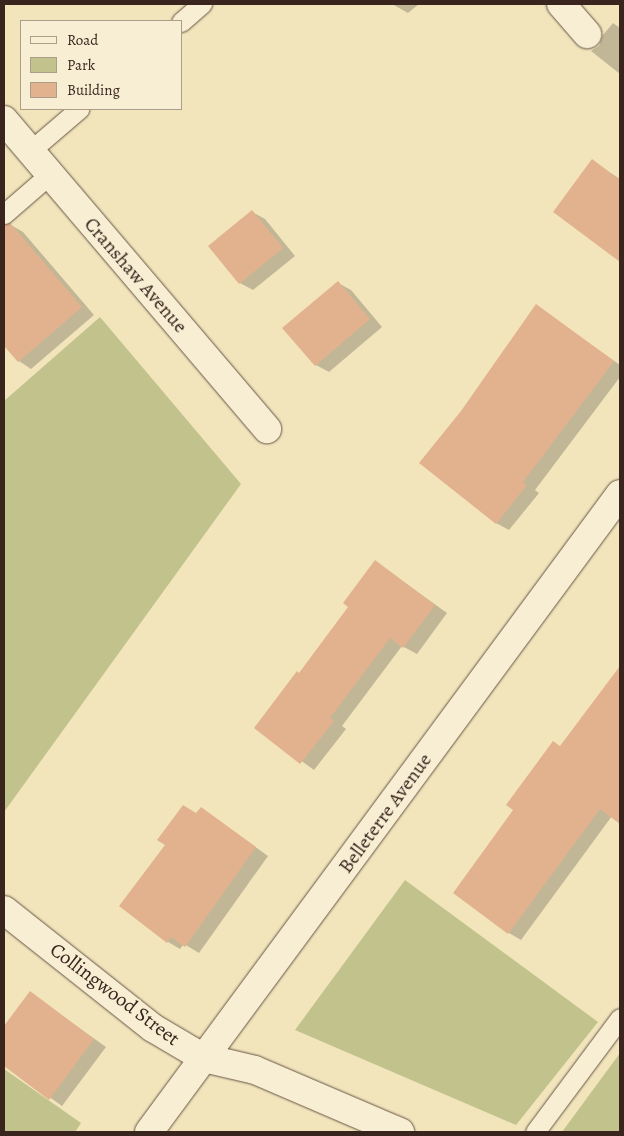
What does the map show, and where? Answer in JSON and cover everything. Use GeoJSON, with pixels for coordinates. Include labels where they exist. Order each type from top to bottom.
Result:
{"type":"FeatureCollection","features":[{"type":"Feature","properties":{"kind":"street"},"geometry":{"type":"LineString","coordinates":[[561,4],[587,34]]}},
{"type":"Feature","properties":{"kind":"street","name":"Cranshaw Avenue"},"geometry":{"type":"LineString","coordinates":[[4,120],[268,429]]}},
{"type":"Feature","properties":{"kind":"street","name":"Belleterre Avenue"},"geometry":{"type":"LineString","coordinates":[[149,1132],[620,494]]}},
{"type":"Feature","properties":{"kind":"street","name":"Collingwood Street"},"geometry":{"type":"LineString","coordinates":[[4,910],[153,1028],[204,1058],[255,1070],[400,1132]]}},
{"type":"Feature","properties":{"kind":"lane"},"geometry":{"type":"LineString","coordinates":[[182,21],[202,4]]}},
{"type":"Feature","properties":{"kind":"lane"},"geometry":{"type":"LineString","coordinates":[[30,151],[78,110]]}},
{"type":"Feature","properties":{"kind":"lane"},"geometry":{"type":"LineString","coordinates":[[4,214],[50,174]]}},
{"type":"Feature","properties":{"kind":"lane"},"geometry":{"type":"LineString","coordinates":[[535,1132],[620,1018]]}},
{"type":"Feature","properties":{"kind":"green space"},"geometry":{"type":"Polygon","coordinates":[[[100,317],[241,484],[4,812],[4,401],[100,317]]]}},
{"type":"Feature","properties":{"kind":"green space"},"geometry":{"type":"Polygon","coordinates":[[[405,880],[598,1022],[516,1125],[295,1030],[405,880]]]}},
{"type":"Feature","properties":{"kind":"green space"},"geometry":{"type":"Polygon","coordinates":[[[620,1053],[620,1132],[562,1132],[620,1053]]]}},
{"type":"Feature","properties":{"kind":"green space"},"geometry":{"type":"Polygon","coordinates":[[[4,1069],[81,1123],[75,1132],[4,1132],[4,1069]]]}},
{"type":"Feature","properties":{"kind":"building"},"geometry":{"type":"Polygon","coordinates":[[[592,159],[620,180],[620,262],[553,212],[592,159]]]}},
{"type":"Feature","properties":{"kind":"building"},"geometry":{"type":"Polygon","coordinates":[[[252,210],[283,248],[239,284],[208,246],[252,210]]]}},
{"type":"Feature","properties":{"kind":"building"},"geometry":{"type":"Polygon","coordinates":[[[10,223],[82,307],[18,362],[4,346],[4,225],[10,223]]]}},
{"type":"Feature","properties":{"kind":"building"},"geometry":{"type":"Polygon","coordinates":[[[338,281],[370,319],[315,366],[282,328],[338,281]]]}},
{"type":"Feature","properties":{"kind":"building"},"geometry":{"type":"Polygon","coordinates":[[[536,304],[614,361],[523,482],[527,485],[496,524],[419,463],[461,411],[536,304]]]}},
{"type":"Feature","properties":{"kind":"building"},"geometry":{"type":"Polygon","coordinates":[[[375,560],[435,605],[403,648],[390,638],[330,718],[334,721],[300,764],[254,728],[297,671],[299,673],[348,607],[343,603],[375,560]]]}},
{"type":"Feature","properties":{"kind":"building"},"geometry":{"type":"Polygon","coordinates":[[[620,666],[620,824],[600,809],[508,934],[453,893],[513,810],[506,805],[553,741],[560,746],[620,666]]]}},
{"type":"Feature","properties":{"kind":"building"},"geometry":{"type":"Polygon","coordinates":[[[183,805],[196,813],[201,807],[256,847],[185,947],[171,937],[167,943],[119,906],[165,845],[157,840],[183,805]]]}},
{"type":"Feature","properties":{"kind":"building"},"geometry":{"type":"Polygon","coordinates":[[[30,991],[94,1039],[49,1100],[4,1066],[4,1026],[30,991]]]}}]}
